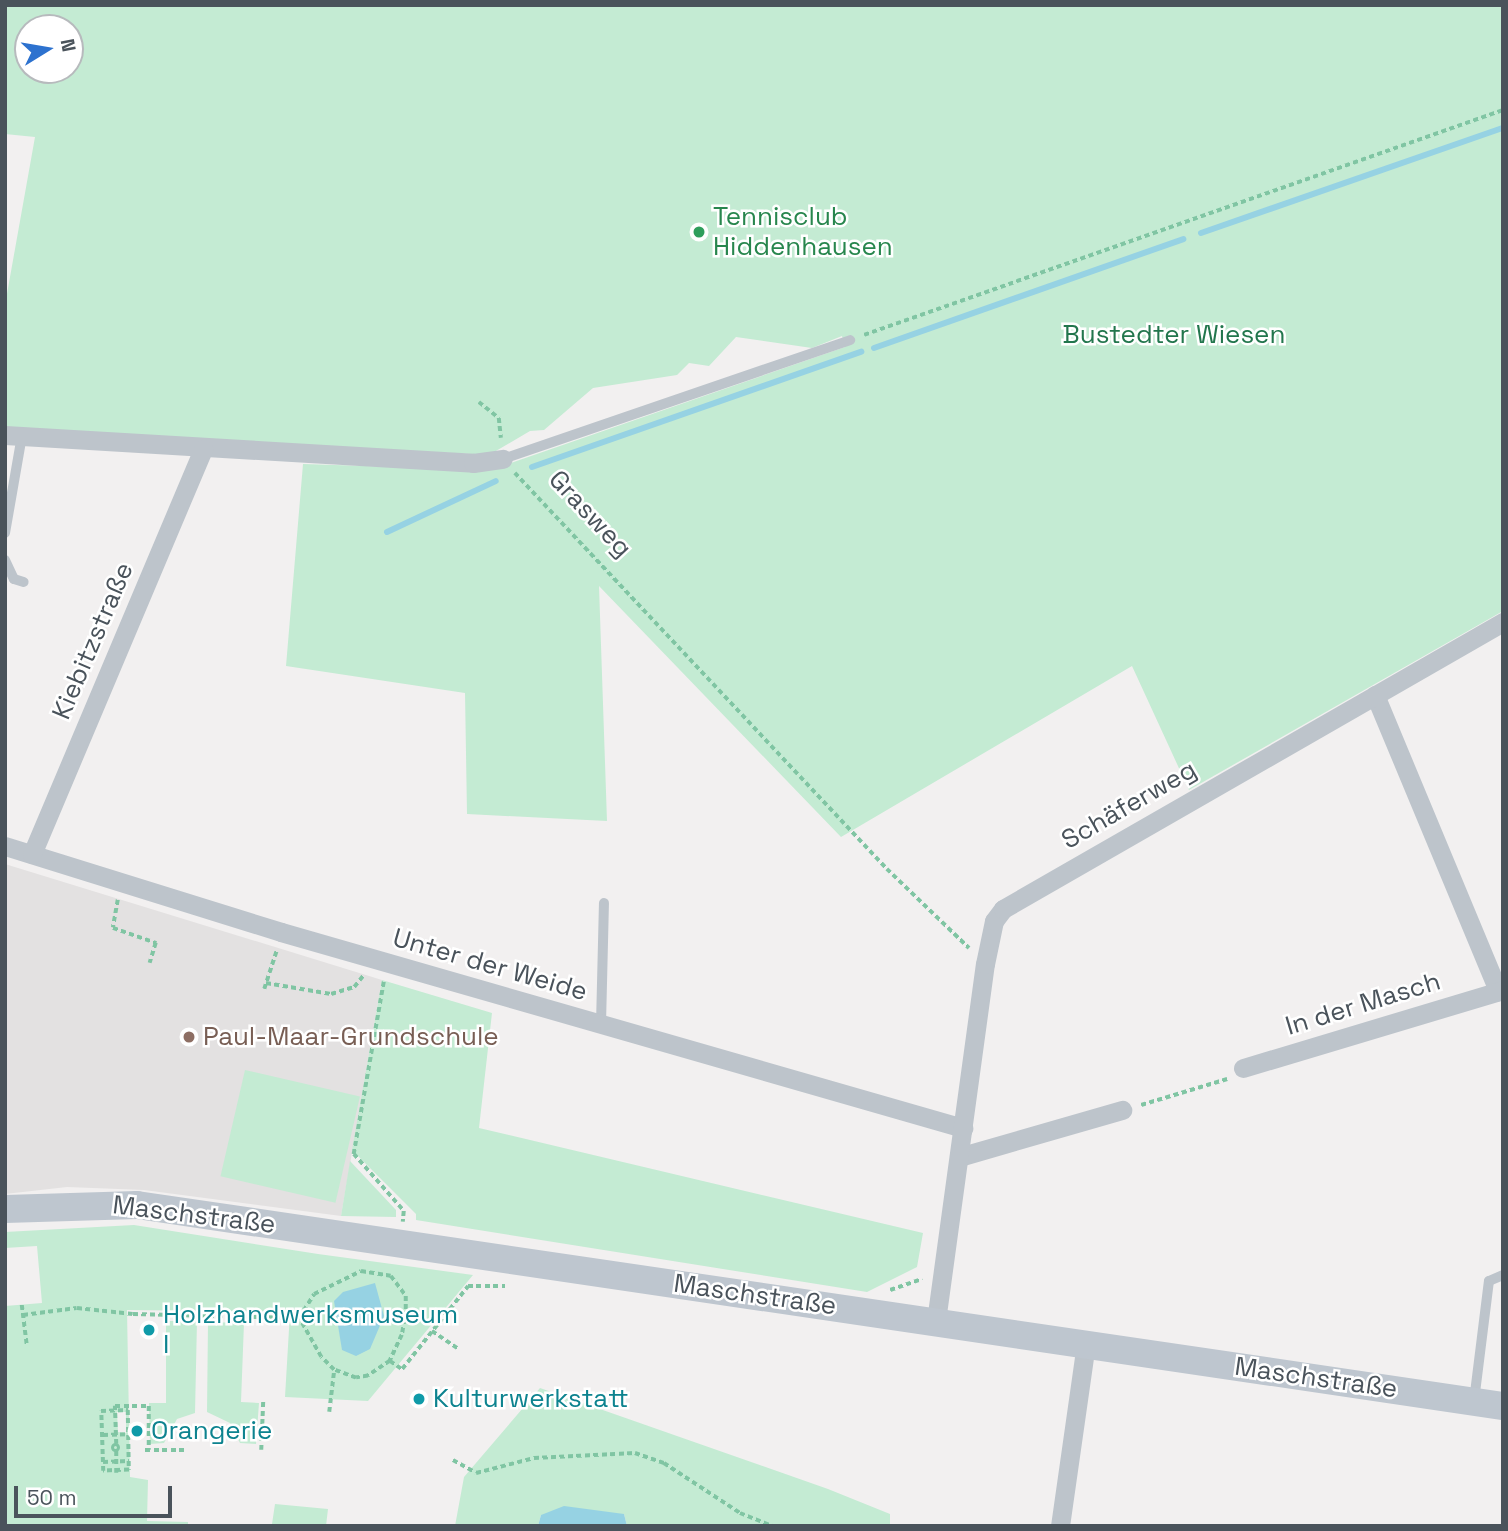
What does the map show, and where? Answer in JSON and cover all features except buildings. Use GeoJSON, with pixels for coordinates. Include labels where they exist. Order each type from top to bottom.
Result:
{"type":"FeatureCollection","features":[{"type":"Feature","properties":{"kind":"street"},"geometry":{"type":"LineString","coordinates":[[13,436],[473,463],[503,459]]}},
{"type":"Feature","properties":{"kind":"street","name":"Kiebitzstraße"},"geometry":{"type":"LineString","coordinates":[[32,854],[203,449]]}},
{"type":"Feature","properties":{"kind":"street","name":"Schäferweg"},"geometry":{"type":"LineString","coordinates":[[936,1321],[985,964],[994,921],[1014,901],[1503,622]]}},
{"type":"Feature","properties":{"kind":"street"},"geometry":{"type":"LineString","coordinates":[[1375,695],[1500,991]]}},
{"type":"Feature","properties":{"kind":"street","name":"Unter der Weide"},"geometry":{"type":"LineString","coordinates":[[5,846],[281,932],[962,1128]]}},
{"type":"Feature","properties":{"kind":"street","name":"In der Masch"},"geometry":{"type":"LineString","coordinates":[[1243,1068],[1500,991]]}},
{"type":"Feature","properties":{"kind":"street"},"geometry":{"type":"LineString","coordinates":[[959,1157],[1122,1110]]}},
{"type":"Feature","properties":{"kind":"street","name":"Maschstraße"},"geometry":{"type":"LineString","coordinates":[[5,1209],[137,1205],[1503,1406]]}},
{"type":"Feature","properties":{"kind":"street"},"geometry":{"type":"LineString","coordinates":[[1060,1526],[1086,1344]]}},
{"type":"Feature","properties":{"kind":"lane"},"geometry":{"type":"LineString","coordinates":[[503,459],[850,340]]}},
{"type":"Feature","properties":{"kind":"lane"},"geometry":{"type":"LineString","coordinates":[[5,533],[13,436]]}},
{"type":"Feature","properties":{"kind":"lane"},"geometry":{"type":"LineString","coordinates":[[5,560],[14,579],[24,582]]}},
{"type":"Feature","properties":{"kind":"lane"},"geometry":{"type":"LineString","coordinates":[[601,1024],[604,903]]}},
{"type":"Feature","properties":{"kind":"lane"},"geometry":{"type":"LineString","coordinates":[[1474,1401],[1489,1281],[1503,1275]]}},
{"type":"Feature","properties":{"kind":"path"},"geometry":{"type":"LineString","coordinates":[[850,340],[1503,110]]}},
{"type":"Feature","properties":{"kind":"path"},"geometry":{"type":"LineString","coordinates":[[480,402],[499,418],[503,459]]}},
{"type":"Feature","properties":{"kind":"path","name":"Grasweg"},"geometry":{"type":"LineString","coordinates":[[503,459],[887,869],[985,964]]}},
{"type":"Feature","properties":{"kind":"path"},"geometry":{"type":"LineString","coordinates":[[122,884],[113,928],[156,943],[150,963]]}},
{"type":"Feature","properties":{"kind":"path"},"geometry":{"type":"LineString","coordinates":[[264,989],[281,932]]}},
{"type":"Feature","properties":{"kind":"path"},"geometry":{"type":"LineString","coordinates":[[267,983],[331,994],[354,987],[365,971],[385,976],[354,1154],[404,1212],[402,1242]]}},
{"type":"Feature","properties":{"kind":"path"},"geometry":{"type":"LineString","coordinates":[[1122,1110],[1219,1084]]}},
{"type":"Feature","properties":{"kind":"path"},"geometry":{"type":"LineString","coordinates":[[871,1312],[879,1297],[899,1284],[943,1270]]}},
{"type":"Feature","properties":{"kind":"path"},"geometry":{"type":"LineString","coordinates":[[361,1271],[391,1276],[406,1296],[402,1335],[390,1361],[368,1376],[356,1378],[334,1370],[311,1343],[299,1318],[314,1294],[361,1271]]}},
{"type":"Feature","properties":{"kind":"path"},"geometry":{"type":"LineString","coordinates":[[390,1361],[402,1369],[468,1286],[510,1286]]}},
{"type":"Feature","properties":{"kind":"path"},"geometry":{"type":"LineString","coordinates":[[22,1305],[26,1345]]}},
{"type":"Feature","properties":{"kind":"path"},"geometry":{"type":"LineString","coordinates":[[23,1315],[77,1308],[132,1314],[299,1318]]}},
{"type":"Feature","properties":{"kind":"path"},"geometry":{"type":"LineString","coordinates":[[431,1331],[459,1349]]}},
{"type":"Feature","properties":{"kind":"path"},"geometry":{"type":"LineString","coordinates":[[329,1412],[334,1370]]}},
{"type":"Feature","properties":{"kind":"path"},"geometry":{"type":"LineString","coordinates":[[261,1450],[264,1401]]}},
{"type":"Feature","properties":{"kind":"path"},"geometry":{"type":"LineString","coordinates":[[116,1472],[115,1406],[149,1406],[147,1450],[187,1450]]}},
{"type":"Feature","properties":{"kind":"path"},"geometry":{"type":"LineString","coordinates":[[128,1410],[128,1434],[129,1470],[103,1471],[101,1411],[128,1410]]}},
{"type":"Feature","properties":{"kind":"path"},"geometry":{"type":"LineString","coordinates":[[102,1435],[128,1434]]}},
{"type":"Feature","properties":{"kind":"path"},"geometry":{"type":"LineString","coordinates":[[102,1448],[129,1448]]}},
{"type":"Feature","properties":{"kind":"path"},"geometry":{"type":"LineString","coordinates":[[453,1461],[476,1473],[534,1458],[635,1453],[664,1463],[740,1513],[772,1526]]}},
{"type":"Feature","properties":{"kind":"path"},"geometry":{"type":"LineString","coordinates":[[102,1462],[129,1461]]}},
{"type":"Feature","properties":{"kind":"shaded area","name":"Paul-Maar-Grundschule"},"geometry":{"type":"Polygon","coordinates":[[[5,864],[382,980],[341,1216],[144,1190],[67,1187],[5,1194],[5,864]]]}},
{"type":"Feature","properties":{"kind":"green space","name":"Bustedter Wiesen"},"geometry":{"type":"Polygon","coordinates":[[[5,5],[1503,5],[1503,611],[1189,790],[1132,666],[841,837],[599,586],[607,821],[467,814],[465,693],[286,666],[303,464],[491,470],[845,347],[842,336],[812,348],[736,337],[709,366],[689,363],[677,375],[593,388],[544,430],[530,431],[489,455],[5,429],[5,305],[35,137],[5,134],[5,5]]]}},
{"type":"Feature","properties":{"kind":"green space"},"geometry":{"type":"Polygon","coordinates":[[[382,980],[492,1013],[479,1128],[923,1233],[917,1267],[867,1292],[416,1220],[416,1214],[352,1150],[382,980]]]}},
{"type":"Feature","properties":{"kind":"green space"},"geometry":{"type":"Polygon","coordinates":[[[245,1070],[360,1097],[335,1203],[220,1176],[245,1070]]]}},
{"type":"Feature","properties":{"kind":"green space"},"geometry":{"type":"Polygon","coordinates":[[[350,1161],[396,1210],[396,1217],[341,1216],[350,1161]]]}},
{"type":"Feature","properties":{"kind":"green space"},"geometry":{"type":"Polygon","coordinates":[[[134,1225],[473,1275],[368,1401],[285,1397],[290,1312],[127,1310],[130,1477],[148,1480],[147,1521],[188,1522],[188,1526],[5,1526],[5,1306],[42,1303],[37,1246],[5,1248],[5,1232],[134,1225]],[[117,1412],[118,1432],[126,1433],[126,1412],[117,1412]]]}},
{"type":"Feature","properties":{"kind":"green space"},"geometry":{"type":"Polygon","coordinates":[[[166,1321],[197,1321],[195,1413],[177,1419],[164,1443],[150,1444],[149,1403],[166,1403],[166,1321]]]}},
{"type":"Feature","properties":{"kind":"green space"},"geometry":{"type":"Polygon","coordinates":[[[208,1322],[244,1323],[241,1402],[259,1403],[256,1444],[240,1443],[230,1423],[207,1412],[208,1322]]]}},
{"type":"Feature","properties":{"kind":"green space"},"geometry":{"type":"Polygon","coordinates":[[[540,1388],[828,1489],[890,1514],[890,1526],[627,1526],[624,1514],[541,1515],[538,1526],[455,1526],[464,1477],[540,1388]]]}},
{"type":"Feature","properties":{"kind":"green space"},"geometry":{"type":"Polygon","coordinates":[[[275,1504],[328,1509],[326,1526],[222,1526],[272,1524],[275,1504]]]}},
{"type":"Feature","properties":{"kind":"water"},"geometry":{"type":"Polygon","coordinates":[[[375,1283],[384,1316],[370,1349],[356,1356],[342,1350],[334,1301],[343,1292],[375,1283]]]}},
{"type":"Feature","properties":{"kind":"water"},"geometry":{"type":"Polygon","coordinates":[[[564,1506],[624,1514],[627,1526],[538,1526],[541,1515],[564,1506]]]}},
{"type":"Feature","properties":{"kind":"waterway"},"geometry":{"type":"LineString","coordinates":[[1201,233],[1503,128]]}},
{"type":"Feature","properties":{"kind":"waterway"},"geometry":{"type":"LineString","coordinates":[[874,348],[1183,239]]}},
{"type":"Feature","properties":{"kind":"waterway"},"geometry":{"type":"LineString","coordinates":[[532,467],[861,352]]}},
{"type":"Feature","properties":{"kind":"waterway"},"geometry":{"type":"LineString","coordinates":[[387,532],[496,481]]}},
{"type":"Feature","properties":{"kind":"place","name":"Tennisclub Hiddenhausen"},"geometry":{"type":"Point","coordinates":[699,232]}},
{"type":"Feature","properties":{"kind":"place","name":"Paul-Maar-Grundschule"},"geometry":{"type":"Point","coordinates":[189,1037]}},
{"type":"Feature","properties":{"kind":"place","name":"Holzhandwerksmuseum I"},"geometry":{"type":"Point","coordinates":[149,1330]}},
{"type":"Feature","properties":{"kind":"place","name":"Kulturwerkstatt"},"geometry":{"type":"Point","coordinates":[419,1399]}},
{"type":"Feature","properties":{"kind":"place","name":"Orangerie"},"geometry":{"type":"Point","coordinates":[137,1431]}}]}
